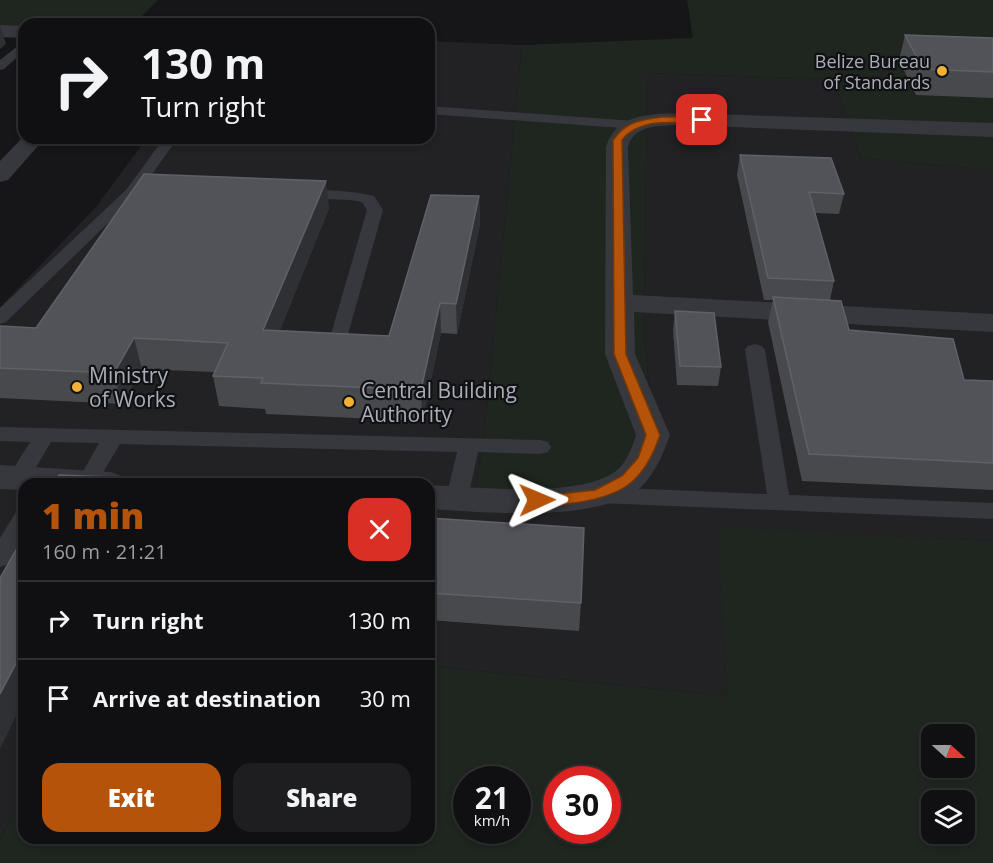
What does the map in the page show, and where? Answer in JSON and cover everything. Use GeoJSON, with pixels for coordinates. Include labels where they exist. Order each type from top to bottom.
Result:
{"type":"FeatureCollection","features":[{"type":"Feature","properties":{"kind":"street"},"geometry":{"type":"LineString","coordinates":[[0,31],[18,32]]}},
{"type":"Feature","properties":{"kind":"street"},"geometry":{"type":"LineString","coordinates":[[443,498],[558,501],[598,495],[627,480],[645,459],[653,435],[620,354],[617,140],[625,130],[635,125],[679,119],[993,130]]}},
{"type":"Feature","properties":{"kind":"street"},"geometry":{"type":"LineString","coordinates":[[0,175],[28,144]]}},
{"type":"Feature","properties":{"kind":"street"},"geometry":{"type":"LineString","coordinates":[[619,303],[993,323]]}},
{"type":"Feature","properties":{"kind":"lane"},"geometry":{"type":"LineString","coordinates":[[0,66],[18,50]]}},
{"type":"Feature","properties":{"kind":"lane"},"geometry":{"type":"LineString","coordinates":[[435,110],[635,125]]}},
{"type":"Feature","properties":{"kind":"lane"},"geometry":{"type":"LineString","coordinates":[[0,318],[131,193],[167,144]]}},
{"type":"Feature","properties":{"kind":"lane"},"geometry":{"type":"LineString","coordinates":[[131,193],[154,193]]}},
{"type":"Feature","properties":{"kind":"lane"},"geometry":{"type":"LineString","coordinates":[[282,194],[351,195],[368,199],[375,210],[338,341]]}},
{"type":"Feature","properties":{"kind":"lane"},"geometry":{"type":"LineString","coordinates":[[755,350],[779,502]]}},
{"type":"Feature","properties":{"kind":"lane"},"geometry":{"type":"LineString","coordinates":[[0,434],[540,447]]}},
{"type":"Feature","properties":{"kind":"lane"},"geometry":{"type":"LineString","coordinates":[[28,478],[45,435]]}},
{"type":"Feature","properties":{"kind":"lane"},"geometry":{"type":"LineString","coordinates":[[100,478],[113,437]]}},
{"type":"Feature","properties":{"kind":"lane"},"geometry":{"type":"LineString","coordinates":[[443,498],[469,445]]}},
{"type":"Feature","properties":{"kind":"lane"},"geometry":{"type":"LineString","coordinates":[[598,495],[993,511]]}},
{"type":"Feature","properties":{"kind":"lane"},"geometry":{"type":"LineString","coordinates":[[0,558],[18,528]]}},
{"type":"Feature","properties":{"kind":"shaded area"},"geometry":{"type":"Polygon","coordinates":[[[0,0],[158,0],[140,18],[18,18],[18,27],[0,26],[0,0]]]}},
{"type":"Feature","properties":{"kind":"shaded area"},"geometry":{"type":"Polygon","coordinates":[[[687,0],[993,0],[993,170],[861,158],[833,79],[647,73],[644,331],[653,435],[627,480],[474,498],[485,429],[522,45],[693,38],[687,0]]]}},
{"type":"Feature","properties":{"kind":"shaded area"},"geometry":{"type":"Polygon","coordinates":[[[435,41],[522,45],[485,429],[474,498],[653,435],[644,331],[647,73],[833,79],[861,158],[993,170],[993,541],[719,528],[727,696],[435,667],[435,478],[18,478],[18,803],[0,842],[0,307],[96,207],[143,144],[435,144],[435,41]]]}},
{"type":"Feature","properties":{"kind":"shaded area"},"geometry":{"type":"Polygon","coordinates":[[[718,527],[993,541],[993,863],[0,863],[0,842],[18,803],[18,844],[435,844],[435,667],[727,696],[718,527]]]}},
{"type":"Feature","properties":{"kind":"building"},"geometry":{"type":"Polygon","coordinates":[[[905,35],[993,38],[993,72],[923,69],[905,35]]]}},
{"type":"Feature","properties":{"kind":"building"},"geometry":{"type":"Polygon","coordinates":[[[740,155],[831,158],[844,194],[809,192],[834,281],[768,278],[740,155]]]}},
{"type":"Feature","properties":{"kind":"building"},"geometry":{"type":"Polygon","coordinates":[[[144,174],[326,181],[263,330],[389,336],[431,195],[479,196],[456,304],[440,303],[421,390],[261,383],[263,378],[213,376],[228,343],[134,338],[114,373],[0,368],[0,326],[36,328],[144,174]]]}},
{"type":"Feature","properties":{"kind":"building"},"geometry":{"type":"Polygon","coordinates":[[[773,297],[841,301],[849,330],[953,339],[964,380],[993,381],[993,463],[809,454],[773,297]]]}},
{"type":"Feature","properties":{"kind":"building"},"geometry":{"type":"Polygon","coordinates":[[[675,311],[714,313],[721,367],[680,366],[675,311]]]}},
{"type":"Feature","properties":{"kind":"building"},"geometry":{"type":"Polygon","coordinates":[[[59,475],[112,477],[111,478],[57,478],[59,475]]]}},
{"type":"Feature","properties":{"kind":"building"},"geometry":{"type":"Polygon","coordinates":[[[435,518],[584,528],[581,603],[435,593],[435,518]]]}},
{"type":"Feature","properties":{"kind":"building"},"geometry":{"type":"Polygon","coordinates":[[[18,546],[18,660],[0,694],[0,578],[18,546]]]}},
{"type":"Feature","properties":{"kind":"place","name":"Belize Bureau of Standards"},"geometry":{"type":"Point","coordinates":[942,71]}},
{"type":"Feature","properties":{"kind":"place","name":"Ministry of Works"},"geometry":{"type":"Point","coordinates":[77,387]}},
{"type":"Feature","properties":{"kind":"place","name":"Central Building Authority"},"geometry":{"type":"Point","coordinates":[349,402]}},
{"type":"Feature","properties":{"kind":"route"},"geometry":{"type":"LineString","coordinates":[[537,500],[558,501],[598,495],[627,480],[645,459],[653,435],[620,354],[617,140],[625,130],[635,125],[661,120],[702,120]]}}]}
